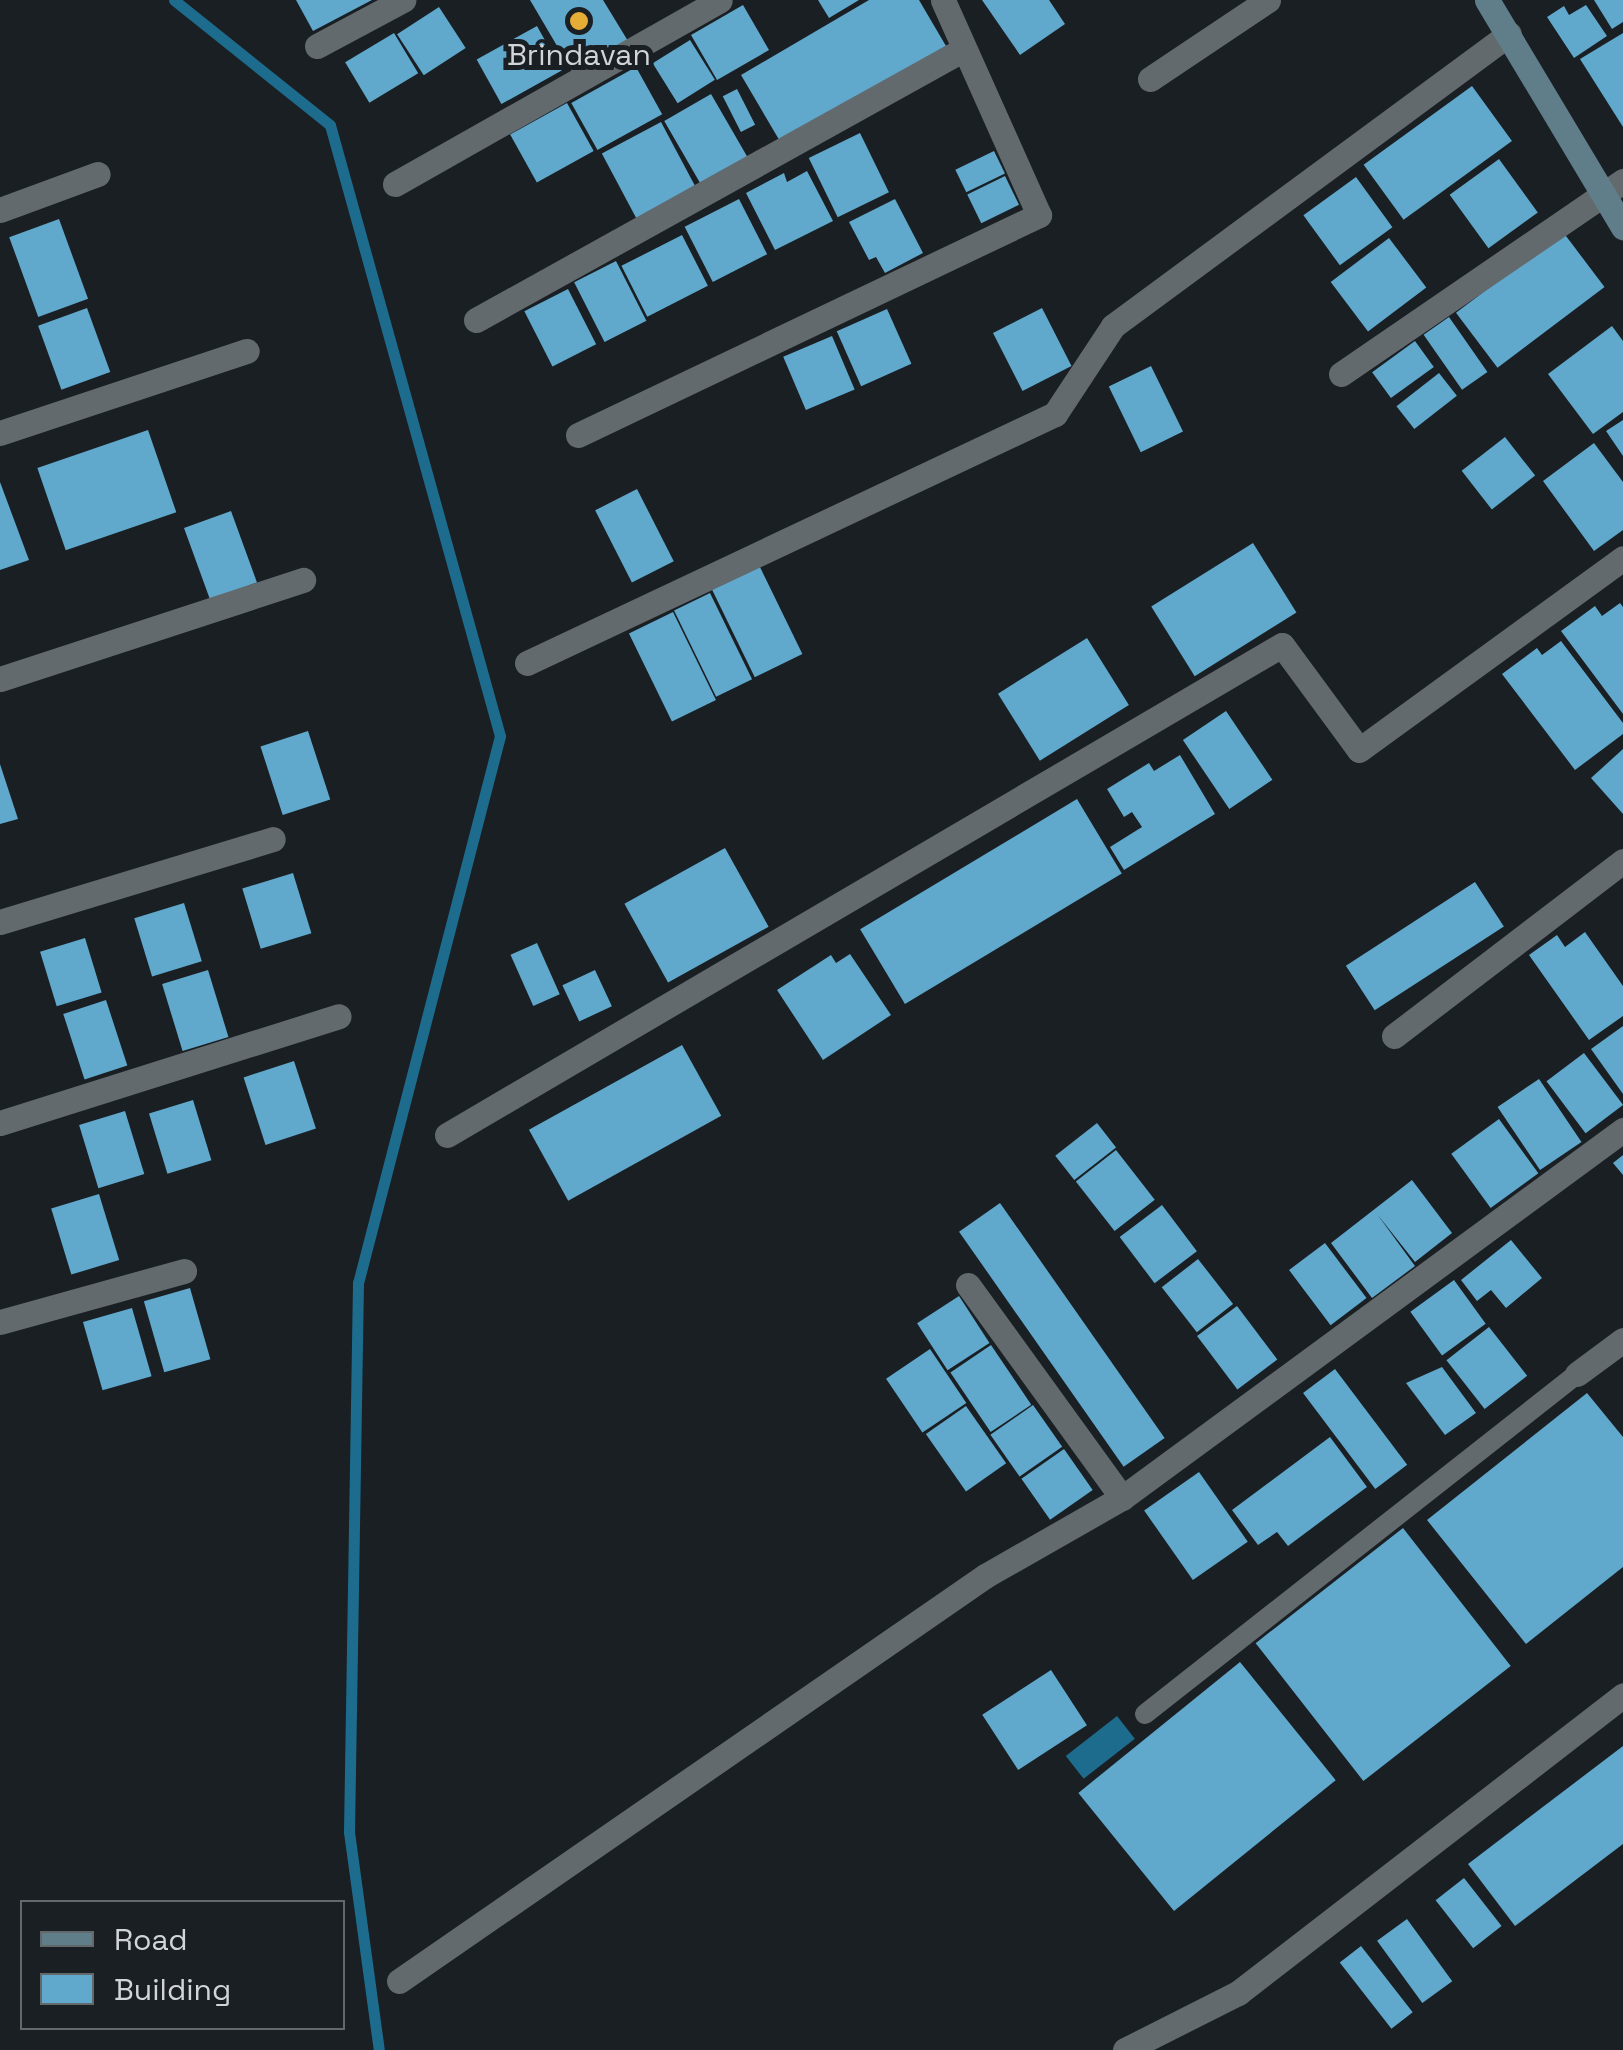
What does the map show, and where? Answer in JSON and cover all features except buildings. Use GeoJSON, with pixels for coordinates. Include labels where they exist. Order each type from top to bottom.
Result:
{"type":"FeatureCollection","features":[{"type":"Feature","properties":{"kind":"street"},"geometry":{"type":"LineString","coordinates":[[317,46],[403,0]]}},
{"type":"Feature","properties":{"kind":"street"},"geometry":{"type":"LineString","coordinates":[[395,184],[720,0]]}},
{"type":"Feature","properties":{"kind":"street"},"geometry":{"type":"LineString","coordinates":[[578,436],[1039,216],[943,0]]}},
{"type":"Feature","properties":{"kind":"street"},"geometry":{"type":"LineString","coordinates":[[1150,79],[1268,0]]}},
{"type":"Feature","properties":{"kind":"street"},"geometry":{"type":"LineString","coordinates":[[1487,0],[1613,188],[1623,227]]}},
{"type":"Feature","properties":{"kind":"street"},"geometry":{"type":"LineString","coordinates":[[527,663],[1054,414],[1113,326],[1509,34]]}},
{"type":"Feature","properties":{"kind":"street"},"geometry":{"type":"LineString","coordinates":[[476,320],[964,49]]}},
{"type":"Feature","properties":{"kind":"street"},"geometry":{"type":"LineString","coordinates":[[0,210],[98,174]]}},
{"type":"Feature","properties":{"kind":"street"},"geometry":{"type":"LineString","coordinates":[[1341,374],[1613,188]]}},
{"type":"Feature","properties":{"kind":"street"},"geometry":{"type":"LineString","coordinates":[[0,432],[247,351]]}},
{"type":"Feature","properties":{"kind":"street"},"geometry":{"type":"LineString","coordinates":[[447,1136],[1282,645],[1360,750],[1623,558]]}},
{"type":"Feature","properties":{"kind":"street"},"geometry":{"type":"LineString","coordinates":[[0,679],[304,580]]}},
{"type":"Feature","properties":{"kind":"street"},"geometry":{"type":"LineString","coordinates":[[0,922],[273,838]]}},
{"type":"Feature","properties":{"kind":"street"},"geometry":{"type":"LineString","coordinates":[[1394,1036],[1623,861]]}},
{"type":"Feature","properties":{"kind":"street"},"geometry":{"type":"LineString","coordinates":[[0,1122],[339,1016]]}},
{"type":"Feature","properties":{"kind":"street"},"geometry":{"type":"LineString","coordinates":[[399,1981],[985,1576],[1122,1498],[1623,1130]]}},
{"type":"Feature","properties":{"kind":"street"},"geometry":{"type":"LineString","coordinates":[[0,1322],[184,1270]]}},
{"type":"Feature","properties":{"kind":"street"},"geometry":{"type":"LineString","coordinates":[[968,1285],[1122,1498]]}},
{"type":"Feature","properties":{"kind":"street"},"geometry":{"type":"LineString","coordinates":[[1577,1374],[1623,1340]]}},
{"type":"Feature","properties":{"kind":"street"},"geometry":{"type":"LineString","coordinates":[[1124,2050],[1238,1993],[1623,1695]]}},
{"type":"Feature","properties":{"kind":"lane"},"geometry":{"type":"LineString","coordinates":[[1144,1714],[1577,1374]]}},
{"type":"Feature","properties":{"kind":"water"},"geometry":{"type":"Polygon","coordinates":[[[1117,1716],[1135,1739],[1084,1779],[1066,1756],[1117,1716]]]}},
{"type":"Feature","properties":{"kind":"waterway"},"geometry":{"type":"LineString","coordinates":[[174,0],[330,125],[500,736],[358,1283],[349,1832],[379,2050]]}},
{"type":"Feature","properties":{"kind":"place","name":"Brindavan"},"geometry":{"type":"Point","coordinates":[579,21]}}]}
